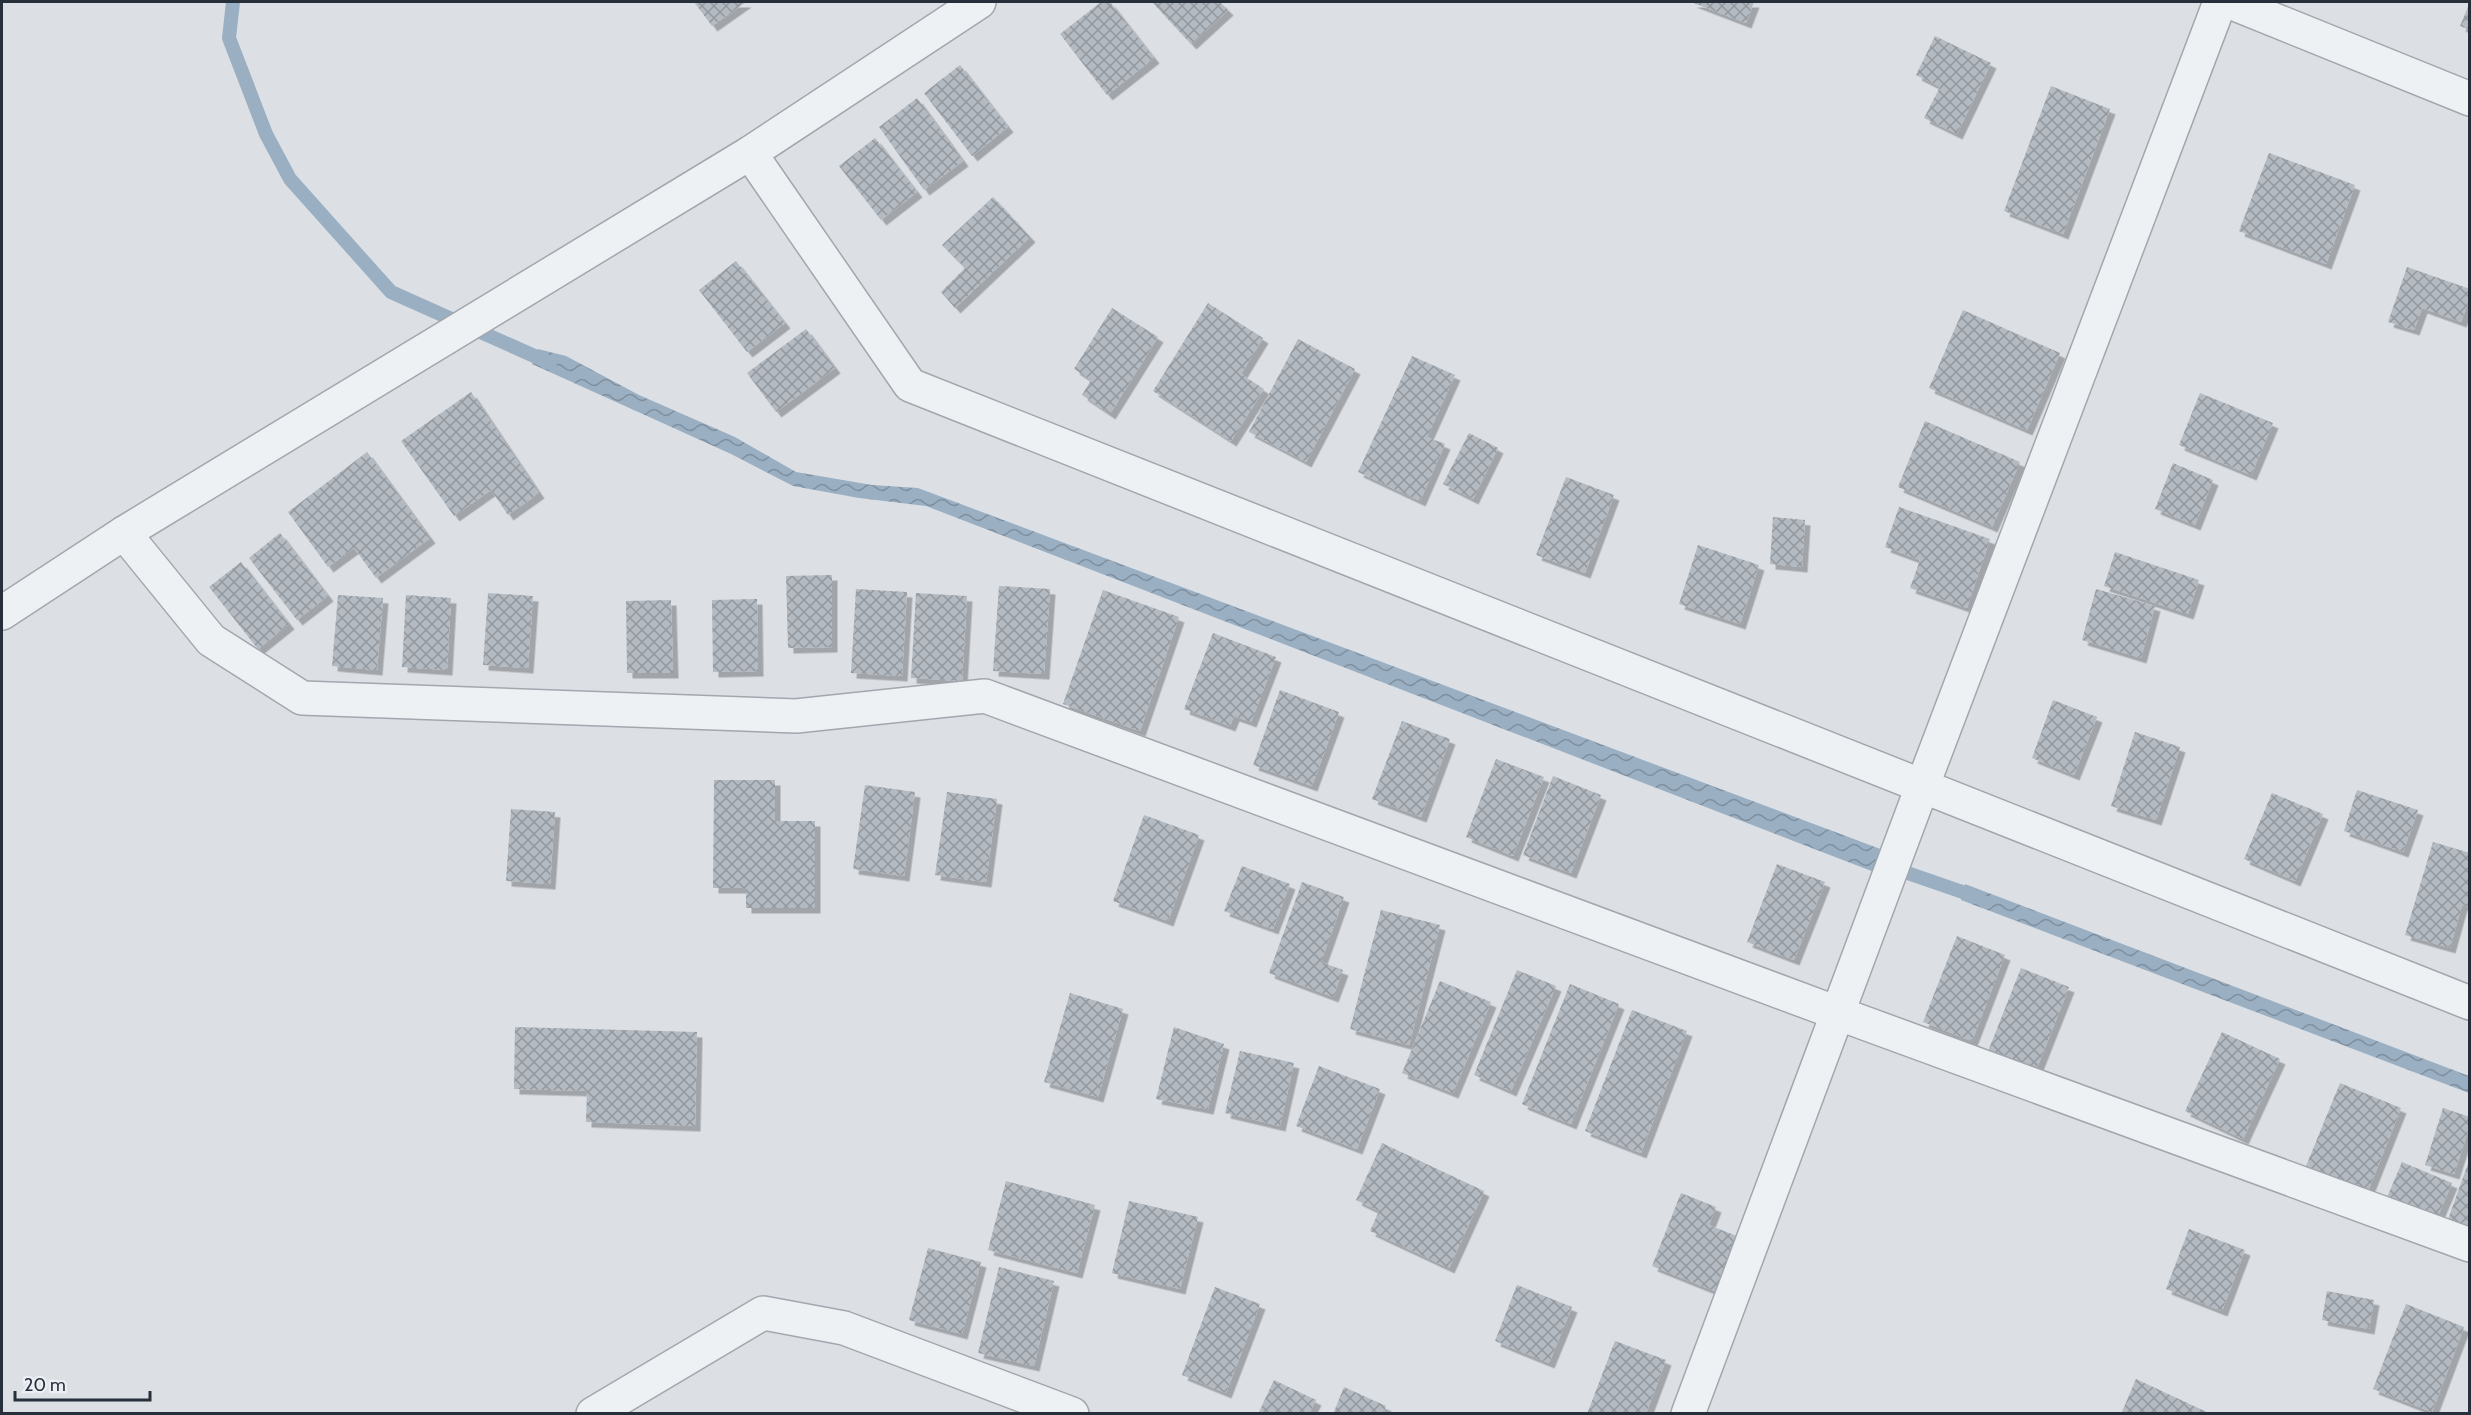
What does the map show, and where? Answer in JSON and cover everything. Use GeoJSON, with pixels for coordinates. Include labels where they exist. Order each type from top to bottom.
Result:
{"type":"FeatureCollection","features":[{"type":"Feature","properties":{"kind":"street"},"geometry":{"type":"LineString","coordinates":[[2,613],[124,533],[750,153],[979,2]]}},
{"type":"Feature","properties":{"kind":"street"},"geometry":{"type":"LineString","coordinates":[[1688,1413],[1922,787],[2220,2]]}},
{"type":"Feature","properties":{"kind":"street"},"geometry":{"type":"LineString","coordinates":[[2230,2],[2469,99]]}},
{"type":"Feature","properties":{"kind":"street"},"geometry":{"type":"LineString","coordinates":[[750,153],[910,385],[2469,1003]]}},
{"type":"Feature","properties":{"kind":"street"},"geometry":{"type":"LineString","coordinates":[[124,533],[211,640],[302,698],[796,716],[985,696],[2469,1245]]}},
{"type":"Feature","properties":{"kind":"street"},"geometry":{"type":"LineString","coordinates":[[593,1413],[763,1313],[844,1328],[1072,1413]]}},
{"type":"Feature","properties":{"kind":"water"},"geometry":{"type":"Polygon","coordinates":[[[538,349],[566,356],[639,395],[735,437],[796,472],[872,485],[918,488],[1883,850],[1874,872],[926,506],[859,498],[793,486],[731,454],[532,364],[538,349]]]}},
{"type":"Feature","properties":{"kind":"water"},"geometry":{"type":"Polygon","coordinates":[[[1965,884],[2469,1076],[2469,1093],[1961,900],[1965,884]]]}},
{"type":"Feature","properties":{"kind":"building"},"geometry":{"type":"Polygon","coordinates":[[[694,2],[746,2],[712,26],[694,2]]]}},
{"type":"Feature","properties":{"kind":"building"},"geometry":{"type":"Polygon","coordinates":[[[1101,2],[1110,2],[1154,58],[1107,95],[1060,34],[1101,2]]]}},
{"type":"Feature","properties":{"kind":"building"},"geometry":{"type":"Polygon","coordinates":[[[1152,2],[1220,2],[1228,10],[1191,44],[1152,2]]]}},
{"type":"Feature","properties":{"kind":"building"},"geometry":{"type":"Polygon","coordinates":[[[1691,2],[1754,2],[1746,23],[1691,2]]]}},
{"type":"Feature","properties":{"kind":"building"},"geometry":{"type":"Polygon","coordinates":[[[2470,2],[2470,30],[2460,26],[2470,2]]]}},
{"type":"Feature","properties":{"kind":"building"},"geometry":{"type":"Polygon","coordinates":[[[1935,36],[1991,63],[1957,134],[1924,118],[1940,87],[1916,75],[1935,36]]]}},
{"type":"Feature","properties":{"kind":"building"},"geometry":{"type":"Polygon","coordinates":[[[960,65],[1008,127],[972,156],[924,93],[960,65]]]}},
{"type":"Feature","properties":{"kind":"building"},"geometry":{"type":"Polygon","coordinates":[[[2051,86],[2110,109],[2063,234],[2004,211],[2051,86]]]}},
{"type":"Feature","properties":{"kind":"building"},"geometry":{"type":"Polygon","coordinates":[[[917,98],[963,161],[924,190],[879,127],[917,98]]]}},
{"type":"Feature","properties":{"kind":"building"},"geometry":{"type":"Polygon","coordinates":[[[875,138],[917,192],[881,220],[839,166],[875,138]]]}},
{"type":"Feature","properties":{"kind":"building"},"geometry":{"type":"Polygon","coordinates":[[[2269,153],[2355,185],[2326,264],[2239,231],[2269,153]]]}},
{"type":"Feature","properties":{"kind":"building"},"geometry":{"type":"Polygon","coordinates":[[[993,197],[1030,237],[955,308],[941,292],[965,268],[942,245],[993,197]]]}},
{"type":"Feature","properties":{"kind":"building"},"geometry":{"type":"Polygon","coordinates":[[[736,261],[785,323],[747,352],[699,290],[736,261]]]}},
{"type":"Feature","properties":{"kind":"building"},"geometry":{"type":"Polygon","coordinates":[[[2407,267],[2470,289],[2470,298],[2461,322],[2422,308],[2414,330],[2388,322],[2407,267]]]}},
{"type":"Feature","properties":{"kind":"building"},"geometry":{"type":"Polygon","coordinates":[[[1208,303],[1263,338],[1241,374],[1264,389],[1231,441],[1153,391],[1208,303]]]}},
{"type":"Feature","properties":{"kind":"building"},"geometry":{"type":"Polygon","coordinates":[[[1112,308],[1158,337],[1110,414],[1082,395],[1091,380],[1074,369],[1112,308]]]}},
{"type":"Feature","properties":{"kind":"building"},"geometry":{"type":"Polygon","coordinates":[[[1963,310],[2060,353],[2027,430],[1929,388],[1963,310]]]}},
{"type":"Feature","properties":{"kind":"building"},"geometry":{"type":"Polygon","coordinates":[[[806,329],[835,368],[776,412],[747,373],[806,329]]]}},
{"type":"Feature","properties":{"kind":"building"},"geometry":{"type":"Polygon","coordinates":[[[1298,339],[1355,369],[1306,462],[1249,432],[1298,339]]]}},
{"type":"Feature","properties":{"kind":"building"},"geometry":{"type":"Polygon","coordinates":[[[1412,356],[1455,375],[1427,437],[1445,444],[1420,501],[1358,472],[1412,356]]]}},
{"type":"Feature","properties":{"kind":"building"},"geometry":{"type":"Polygon","coordinates":[[[471,392],[539,493],[508,515],[491,490],[454,516],[401,441],[471,392]]]}},
{"type":"Feature","properties":{"kind":"building"},"geometry":{"type":"Polygon","coordinates":[[[2200,393],[2273,423],[2251,475],[2179,445],[2200,393]]]}},
{"type":"Feature","properties":{"kind":"building"},"geometry":{"type":"Polygon","coordinates":[[[1925,421],[2020,462],[1992,527],[1898,487],[1925,421]]]}},
{"type":"Feature","properties":{"kind":"building"},"geometry":{"type":"Polygon","coordinates":[[[1469,433],[1498,448],[1473,499],[1443,484],[1469,433]]]}},
{"type":"Feature","properties":{"kind":"building"},"geometry":{"type":"Polygon","coordinates":[[[367,452],[430,538],[376,578],[354,548],[328,567],[288,512],[367,452]]]}},
{"type":"Feature","properties":{"kind":"building"},"geometry":{"type":"Polygon","coordinates":[[[2173,463],[2213,480],[2195,525],[2155,509],[2173,463]]]}},
{"type":"Feature","properties":{"kind":"building"},"geometry":{"type":"Polygon","coordinates":[[[1566,477],[1614,495],[1585,573],[1536,555],[1566,477]]]}},
{"type":"Feature","properties":{"kind":"building"},"geometry":{"type":"Polygon","coordinates":[[[1899,507],[1990,539],[1967,608],[1910,588],[1920,560],[1885,547],[1899,507]]]}},
{"type":"Feature","properties":{"kind":"building"},"geometry":{"type":"Polygon","coordinates":[[[1773,517],[1805,520],[1802,567],[1770,564],[1773,517]]]}},
{"type":"Feature","properties":{"kind":"building"},"geometry":{"type":"Polygon","coordinates":[[[280,533],[328,596],[297,620],[249,558],[280,533]]]}},
{"type":"Feature","properties":{"kind":"building"},"geometry":{"type":"Polygon","coordinates":[[[1698,545],[1759,565],[1740,624],[1679,604],[1698,545]]]}},
{"type":"Feature","properties":{"kind":"building"},"geometry":{"type":"Polygon","coordinates":[[[2115,552],[2199,580],[2188,614],[2104,586],[2115,552]]]}},
{"type":"Feature","properties":{"kind":"building"},"geometry":{"type":"Polygon","coordinates":[[[241,562],[289,624],[258,649],[209,587],[241,562]]]}},
{"type":"Feature","properties":{"kind":"building"},"geometry":{"type":"Polygon","coordinates":[[[832,575],[832,647],[788,648],[786,576],[832,575]]]}},
{"type":"Feature","properties":{"kind":"building"},"geometry":{"type":"Polygon","coordinates":[[[999,586],[1050,589],[1044,674],[993,671],[999,586]]]}},
{"type":"Feature","properties":{"kind":"building"},"geometry":{"type":"Polygon","coordinates":[[[856,589],[907,592],[902,676],[851,673],[856,589]]]}},
{"type":"Feature","properties":{"kind":"building"},"geometry":{"type":"Polygon","coordinates":[[[2096,589],[2155,606],[2141,658],[2082,640],[2096,589]]]}},
{"type":"Feature","properties":{"kind":"building"},"geometry":{"type":"Polygon","coordinates":[[[1103,590],[1179,617],[1140,731],[1063,704],[1103,590]]]}},
{"type":"Feature","properties":{"kind":"building"},"geometry":{"type":"Polygon","coordinates":[[[488,593],[533,596],[528,668],[483,665],[488,593]]]}},
{"type":"Feature","properties":{"kind":"building"},"geometry":{"type":"Polygon","coordinates":[[[916,593],[967,596],[962,681],[911,678],[916,593]]]}},
{"type":"Feature","properties":{"kind":"building"},"geometry":{"type":"Polygon","coordinates":[[[338,595],[383,598],[377,670],[332,666],[338,595]]]}},
{"type":"Feature","properties":{"kind":"building"},"geometry":{"type":"Polygon","coordinates":[[[406,595],[451,598],[447,670],[402,667],[406,595]]]}},
{"type":"Feature","properties":{"kind":"building"},"geometry":{"type":"Polygon","coordinates":[[[757,599],[758,671],[713,672],[712,600],[757,599]]]}},
{"type":"Feature","properties":{"kind":"building"},"geometry":{"type":"Polygon","coordinates":[[[671,600],[673,673],[627,673],[626,601],[671,600]]]}},
{"type":"Feature","properties":{"kind":"building"},"geometry":{"type":"Polygon","coordinates":[[[1213,633],[1276,657],[1251,722],[1234,716],[1230,726],[1184,709],[1213,633]]]}},
{"type":"Feature","properties":{"kind":"building"},"geometry":{"type":"Polygon","coordinates":[[[1280,690],[1339,712],[1312,786],[1253,765],[1280,690]]]}},
{"type":"Feature","properties":{"kind":"building"},"geometry":{"type":"Polygon","coordinates":[[[2053,700],[2097,717],[2074,775],[2032,758],[2053,700]]]}},
{"type":"Feature","properties":{"kind":"building"},"geometry":{"type":"Polygon","coordinates":[[[1402,721],[1450,739],[1421,817],[1372,799],[1402,721]]]}},
{"type":"Feature","properties":{"kind":"building"},"geometry":{"type":"Polygon","coordinates":[[[2135,732],[2180,747],[2156,820],[2111,806],[2135,732]]]}},
{"type":"Feature","properties":{"kind":"building"},"geometry":{"type":"Polygon","coordinates":[[[1496,759],[1544,777],[1513,856],[1466,837],[1496,759]]]}},
{"type":"Feature","properties":{"kind":"building"},"geometry":{"type":"Polygon","coordinates":[[[1553,776],[1601,795],[1571,873],[1523,855],[1553,776]]]}},
{"type":"Feature","properties":{"kind":"building"},"geometry":{"type":"Polygon","coordinates":[[[714,780],[775,780],[775,821],[815,821],[815,908],[746,908],[746,888],[713,888],[714,780]]]}},
{"type":"Feature","properties":{"kind":"building"},"geometry":{"type":"Polygon","coordinates":[[[865,785],[915,792],[904,876],[853,869],[865,785]]]}},
{"type":"Feature","properties":{"kind":"building"},"geometry":{"type":"Polygon","coordinates":[[[2357,790],[2418,810],[2403,852],[2344,831],[2357,790]]]}},
{"type":"Feature","properties":{"kind":"building"},"geometry":{"type":"Polygon","coordinates":[[[947,792],[997,799],[986,882],[935,875],[947,792]]]}},
{"type":"Feature","properties":{"kind":"building"},"geometry":{"type":"Polygon","coordinates":[[[2272,793],[2323,814],[2295,881],[2244,859],[2272,793]]]}},
{"type":"Feature","properties":{"kind":"building"},"geometry":{"type":"Polygon","coordinates":[[[511,809],[555,812],[550,884],[506,881],[511,809]]]}},
{"type":"Feature","properties":{"kind":"building"},"geometry":{"type":"Polygon","coordinates":[[[1144,815],[1199,835],[1168,921],[1113,901],[1144,815]]]}},
{"type":"Feature","properties":{"kind":"building"},"geometry":{"type":"Polygon","coordinates":[[[2433,842],[2470,853],[2470,907],[2462,905],[2450,948],[2405,935],[2433,842]]]}},
{"type":"Feature","properties":{"kind":"building"},"geometry":{"type":"Polygon","coordinates":[[[1777,864],[1825,882],[1794,960],[1747,942],[1777,864]]]}},
{"type":"Feature","properties":{"kind":"building"},"geometry":{"type":"Polygon","coordinates":[[[1242,866],[1290,884],[1273,929],[1224,911],[1242,866]]]}},
{"type":"Feature","properties":{"kind":"building"},"geometry":{"type":"Polygon","coordinates":[[[1302,882],[1344,897],[1321,962],[1343,970],[1333,997],[1269,973],[1302,882]]]}},
{"type":"Feature","properties":{"kind":"building"},"geometry":{"type":"Polygon","coordinates":[[[1381,910],[1440,925],[1409,1045],[1350,1029],[1381,910]]]}},
{"type":"Feature","properties":{"kind":"building"},"geometry":{"type":"Polygon","coordinates":[[[1957,936],[2005,955],[1972,1041],[1923,1022],[1957,936]]]}},
{"type":"Feature","properties":{"kind":"building"},"geometry":{"type":"Polygon","coordinates":[[[2021,968],[2069,987],[2035,1073],[1987,1054],[2021,968]]]}},
{"type":"Feature","properties":{"kind":"building"},"geometry":{"type":"Polygon","coordinates":[[[1517,970],[1556,986],[1511,1091],[1474,1075],[1517,970]]]}},
{"type":"Feature","properties":{"kind":"building"},"geometry":{"type":"Polygon","coordinates":[[[1440,981],[1491,1002],[1453,1093],[1402,1073],[1440,981]]]}},
{"type":"Feature","properties":{"kind":"building"},"geometry":{"type":"Polygon","coordinates":[[[1570,984],[1619,1004],[1571,1124],[1522,1104],[1570,984]]]}},
{"type":"Feature","properties":{"kind":"building"},"geometry":{"type":"Polygon","coordinates":[[[1070,993],[1123,1009],[1098,1097],[1044,1082],[1070,993]]]}},
{"type":"Feature","properties":{"kind":"building"},"geometry":{"type":"Polygon","coordinates":[[[1632,1010],[1687,1031],[1641,1153],[1585,1131],[1632,1010]]]}},
{"type":"Feature","properties":{"kind":"building"},"geometry":{"type":"Polygon","coordinates":[[[515,1027],[697,1032],[695,1126],[586,1122],[587,1091],[514,1089],[515,1027]]]}},
{"type":"Feature","properties":{"kind":"building"},"geometry":{"type":"Polygon","coordinates":[[[1174,1027],[1224,1044],[1208,1109],[1156,1099],[1174,1027]]]}},
{"type":"Feature","properties":{"kind":"building"},"geometry":{"type":"Polygon","coordinates":[[[2222,1032],[2280,1059],[2243,1139],[2185,1111],[2222,1032]]]}},
{"type":"Feature","properties":{"kind":"building"},"geometry":{"type":"Polygon","coordinates":[[[1240,1051],[1294,1063],[1280,1126],[1225,1113],[1240,1051]]]}},
{"type":"Feature","properties":{"kind":"building"},"geometry":{"type":"Polygon","coordinates":[[[1319,1066],[1380,1089],[1357,1149],[1296,1126],[1319,1066]]]}},
{"type":"Feature","properties":{"kind":"building"},"geometry":{"type":"Polygon","coordinates":[[[2340,1083],[2401,1108],[2366,1196],[2304,1171],[2340,1083]]]}},
{"type":"Feature","properties":{"kind":"building"},"geometry":{"type":"Polygon","coordinates":[[[2443,1108],[2470,1117],[2470,1125],[2454,1174],[2425,1165],[2443,1108]]]}},
{"type":"Feature","properties":{"kind":"building"},"geometry":{"type":"Polygon","coordinates":[[[1382,1143],[1484,1191],[1449,1268],[1370,1231],[1379,1211],[1356,1200],[1382,1143]]]}},
{"type":"Feature","properties":{"kind":"building"},"geometry":{"type":"Polygon","coordinates":[[[2470,1158],[2470,1233],[2446,1225],[2470,1158]]]}},
{"type":"Feature","properties":{"kind":"building"},"geometry":{"type":"Polygon","coordinates":[[[2402,1162],[2452,1183],[2435,1223],[2385,1202],[2402,1162]]]}},
{"type":"Feature","properties":{"kind":"building"},"geometry":{"type":"Polygon","coordinates":[[[1006,1181],[1095,1205],[1077,1273],[988,1250],[1006,1181]]]}},
{"type":"Feature","properties":{"kind":"building"},"geometry":{"type":"Polygon","coordinates":[[[1681,1193],[1716,1207],[1709,1225],[1739,1237],[1717,1292],[1652,1266],[1681,1193]]]}},
{"type":"Feature","properties":{"kind":"building"},"geometry":{"type":"Polygon","coordinates":[[[1129,1201],[1198,1217],[1180,1289],[1112,1273],[1129,1201]]]}},
{"type":"Feature","properties":{"kind":"building"},"geometry":{"type":"Polygon","coordinates":[[[2189,1229],[2245,1250],[2222,1311],[2166,1289],[2189,1229]]]}},
{"type":"Feature","properties":{"kind":"building"},"geometry":{"type":"Polygon","coordinates":[[[928,1248],[981,1262],[962,1334],[909,1320],[928,1248]]]}},
{"type":"Feature","properties":{"kind":"building"},"geometry":{"type":"Polygon","coordinates":[[[999,1267],[1054,1281],[1034,1366],[978,1353],[999,1267]]]}},
{"type":"Feature","properties":{"kind":"building"},"geometry":{"type":"Polygon","coordinates":[[[1517,1285],[1572,1307],[1549,1363],[1495,1341],[1517,1285]]]}},
{"type":"Feature","properties":{"kind":"building"},"geometry":{"type":"Polygon","coordinates":[[[1215,1287],[1260,1304],[1226,1393],[1182,1375],[1215,1287]]]}},
{"type":"Feature","properties":{"kind":"building"},"geometry":{"type":"Polygon","coordinates":[[[2327,1291],[2374,1300],[2369,1329],[2322,1320],[2327,1291]]]}},
{"type":"Feature","properties":{"kind":"building"},"geometry":{"type":"Polygon","coordinates":[[[2406,1304],[2464,1327],[2432,1412],[2373,1389],[2406,1304]]]}},
{"type":"Feature","properties":{"kind":"building"},"geometry":{"type":"Polygon","coordinates":[[[1615,1341],[1666,1360],[1646,1414],[1587,1414],[1615,1341]]]}},
{"type":"Feature","properties":{"kind":"building"},"geometry":{"type":"Polygon","coordinates":[[[2136,1379],[2211,1414],[2121,1414],[2136,1379]]]}},
{"type":"Feature","properties":{"kind":"building"},"geometry":{"type":"Polygon","coordinates":[[[1274,1380],[1316,1400],[1309,1414],[1258,1414],[1274,1380]]]}},
{"type":"Feature","properties":{"kind":"building"},"geometry":{"type":"Polygon","coordinates":[[[1344,1387],[1386,1406],[1383,1414],[1333,1414],[1344,1387]]]}},
{"type":"Feature","properties":{"kind":"waterway"},"geometry":{"type":"LineString","coordinates":[[233,2],[229,38],[266,134],[290,179],[391,292],[550,363]]}},
{"type":"Feature","properties":{"kind":"waterway"},"geometry":{"type":"LineString","coordinates":[[1890,867],[1980,898]]}}]}
